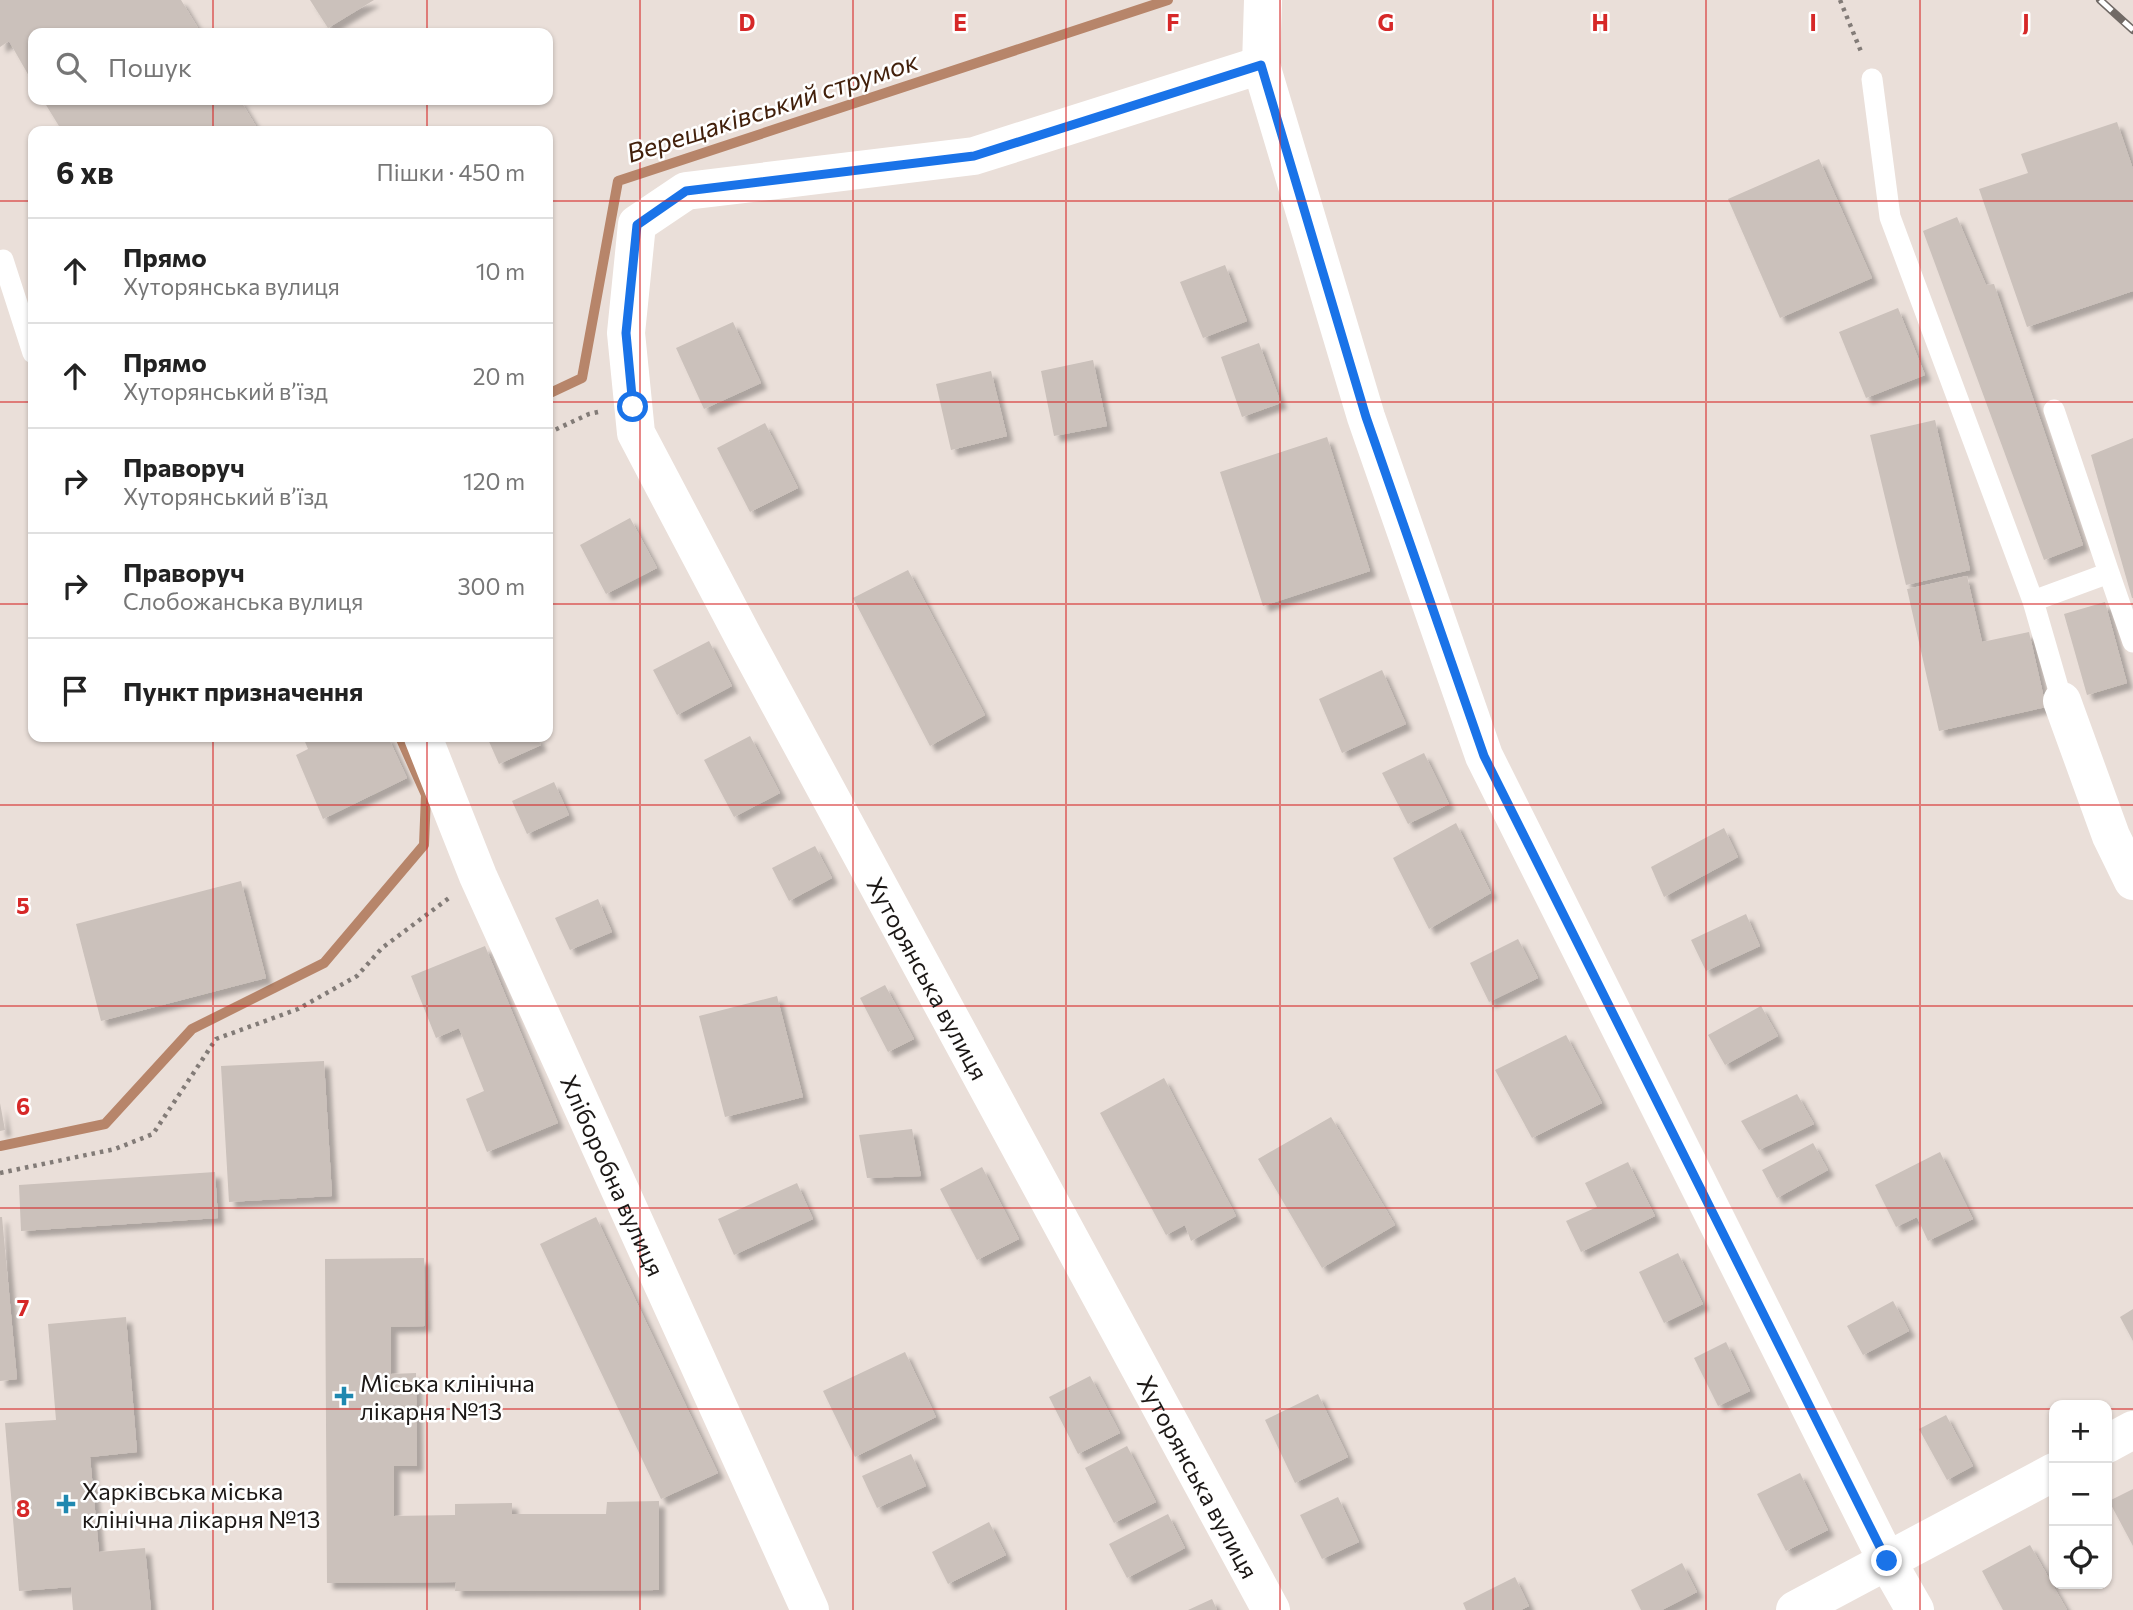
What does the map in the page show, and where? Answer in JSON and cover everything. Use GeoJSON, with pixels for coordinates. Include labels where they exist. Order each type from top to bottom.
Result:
{"type":"FeatureCollection","features":[{"type":"Feature","properties":{"kind":"street"},"geometry":{"type":"LineString","coordinates":[[1263,0],[1261,65],[1366,417],[1484,756],[1914,1610]]}},
{"type":"Feature","properties":{"kind":"street","name":"Хуторянська вулиця"},"geometry":{"type":"LineString","coordinates":[[1261,65],[974,156],[686,191],[637,225],[626,333],[636,433],[744,640],[1271,1610]]}},
{"type":"Feature","properties":{"kind":"street"},"geometry":{"type":"LineString","coordinates":[[2062,701],[2111,836],[2133,881]]}},
{"type":"Feature","properties":{"kind":"street","name":"Хліборобна вулиця"},"geometry":{"type":"LineString","coordinates":[[425,742],[478,876],[810,1610]]}},
{"type":"Feature","properties":{"kind":"street"},"geometry":{"type":"LineString","coordinates":[[2112,1441],[2133,1430]]}},
{"type":"Feature","properties":{"kind":"street"},"geometry":{"type":"LineString","coordinates":[[1795,1610],[2049,1475]]}},
{"type":"Feature","properties":{"kind":"lane"},"geometry":{"type":"LineString","coordinates":[[1872,79],[1890,217],[2033,601],[2062,701]]}},
{"type":"Feature","properties":{"kind":"lane"},"geometry":{"type":"LineString","coordinates":[[0,261],[3,260],[28,338]]}},
{"type":"Feature","properties":{"kind":"lane"},"geometry":{"type":"LineString","coordinates":[[2054,410],[2133,642]]}},
{"type":"Feature","properties":{"kind":"lane"},"geometry":{"type":"LineString","coordinates":[[2033,601],[2109,573]]}},
{"type":"Feature","properties":{"kind":"path"},"geometry":{"type":"LineString","coordinates":[[1840,0],[1872,79]]}},
{"type":"Feature","properties":{"kind":"path"},"geometry":{"type":"LineString","coordinates":[[553,431],[589,414],[633,407]]}},
{"type":"Feature","properties":{"kind":"path"},"geometry":{"type":"LineString","coordinates":[[0,1173],[115,1149],[153,1135],[216,1039],[298,1009],[357,976],[382,948],[478,876]]}},
{"type":"Feature","properties":{"kind":"building"},"geometry":{"type":"Polygon","coordinates":[[[0,0],[181,0],[198,28],[28,28],[28,74],[9,41],[0,47],[0,0]]]}},
{"type":"Feature","properties":{"kind":"building"},"geometry":{"type":"Polygon","coordinates":[[[310,0],[374,0],[328,28],[310,0]]]}},
{"type":"Feature","properties":{"kind":"building"},"geometry":{"type":"Polygon","coordinates":[[[46,105],[243,105],[256,126],[59,126],[46,105]]]}},
{"type":"Feature","properties":{"kind":"building"},"geometry":{"type":"Polygon","coordinates":[[[2117,122],[2133,169],[2133,291],[2027,327],[1979,189],[2028,173],[2021,154],[2117,122]]]}},
{"type":"Feature","properties":{"kind":"building"},"geometry":{"type":"Polygon","coordinates":[[[1819,159],[1872,278],[1780,318],[1728,199],[1819,159]]]}},
{"type":"Feature","properties":{"kind":"building"},"geometry":{"type":"Polygon","coordinates":[[[1957,217],[1986,285],[1994,284],[2083,545],[2044,560],[1923,231],[1957,217]]]}},
{"type":"Feature","properties":{"kind":"building"},"geometry":{"type":"Polygon","coordinates":[[[1225,265],[1247,321],[1203,338],[1180,282],[1225,265]]]}},
{"type":"Feature","properties":{"kind":"building"},"geometry":{"type":"Polygon","coordinates":[[[1898,308],[1925,375],[1866,398],[1839,332],[1898,308]]]}},
{"type":"Feature","properties":{"kind":"building"},"geometry":{"type":"Polygon","coordinates":[[[733,322],[761,383],[704,409],[676,348],[733,322]]]}},
{"type":"Feature","properties":{"kind":"building"},"geometry":{"type":"Polygon","coordinates":[[[1259,343],[1281,403],[1242,417],[1221,357],[1259,343]]]}},
{"type":"Feature","properties":{"kind":"building"},"geometry":{"type":"Polygon","coordinates":[[[1093,360],[1107,426],[1054,436],[1041,371],[1093,360]]]}},
{"type":"Feature","properties":{"kind":"building"},"geometry":{"type":"Polygon","coordinates":[[[991,371],[1007,436],[951,450],[936,384],[991,371]]]}},
{"type":"Feature","properties":{"kind":"building"},"geometry":{"type":"Polygon","coordinates":[[[1935,420],[1970,570],[1906,585],[1870,435],[1935,420]]]}},
{"type":"Feature","properties":{"kind":"building"},"geometry":{"type":"Polygon","coordinates":[[[765,423],[798,488],[750,512],[717,448],[765,423]]]}},
{"type":"Feature","properties":{"kind":"building"},"geometry":{"type":"Polygon","coordinates":[[[1327,437],[1370,571],[1263,606],[1220,472],[1327,437]]]}},
{"type":"Feature","properties":{"kind":"building"},"geometry":{"type":"Polygon","coordinates":[[[2133,438],[2133,598],[2132,598],[2091,455],[2133,438]]]}},
{"type":"Feature","properties":{"kind":"building"},"geometry":{"type":"Polygon","coordinates":[[[630,518],[657,568],[606,594],[580,545],[630,518]]]}},
{"type":"Feature","properties":{"kind":"building"},"geometry":{"type":"Polygon","coordinates":[[[908,570],[985,715],[930,746],[853,598],[908,570]]]}},
{"type":"Feature","properties":{"kind":"building"},"geometry":{"type":"Polygon","coordinates":[[[1967,576],[1982,642],[2029,632],[2046,707],[1939,731],[1907,589],[1967,576]]]}},
{"type":"Feature","properties":{"kind":"building"},"geometry":{"type":"Polygon","coordinates":[[[2105,602],[2127,683],[2087,695],[2064,614],[2105,602]]]}},
{"type":"Feature","properties":{"kind":"building"},"geometry":{"type":"Polygon","coordinates":[[[709,641],[732,686],[677,715],[653,670],[709,641]]]}},
{"type":"Feature","properties":{"kind":"building"},"geometry":{"type":"Polygon","coordinates":[[[1382,670],[1406,724],[1342,753],[1319,699],[1382,670]]]}},
{"type":"Feature","properties":{"kind":"building"},"geometry":{"type":"Polygon","coordinates":[[[750,736],[780,793],[734,817],[704,760],[750,736]]]}},
{"type":"Feature","properties":{"kind":"building"},"geometry":{"type":"Polygon","coordinates":[[[305,742],[390,742],[407,778],[323,819],[296,755],[308,749],[305,742]]]}},
{"type":"Feature","properties":{"kind":"building"},"geometry":{"type":"Polygon","coordinates":[[[489,742],[540,742],[541,745],[499,764],[489,742]]]}},
{"type":"Feature","properties":{"kind":"building"},"geometry":{"type":"Polygon","coordinates":[[[1424,753],[1449,804],[1408,824],[1382,773],[1424,753]]]}},
{"type":"Feature","properties":{"kind":"building"},"geometry":{"type":"Polygon","coordinates":[[[554,782],[569,815],[527,834],[512,801],[554,782]]]}},
{"type":"Feature","properties":{"kind":"building"},"geometry":{"type":"Polygon","coordinates":[[[1456,823],[1491,893],[1429,929],[1393,858],[1456,823]]]}},
{"type":"Feature","properties":{"kind":"building"},"geometry":{"type":"Polygon","coordinates":[[[1724,828],[1738,857],[1664,897],[1651,867],[1724,828]]]}},
{"type":"Feature","properties":{"kind":"building"},"geometry":{"type":"Polygon","coordinates":[[[815,846],[832,878],[789,901],[772,868],[815,846]]]}},
{"type":"Feature","properties":{"kind":"building"},"geometry":{"type":"Polygon","coordinates":[[[241,881],[266,978],[101,1021],[76,924],[241,881]]]}},
{"type":"Feature","properties":{"kind":"building"},"geometry":{"type":"Polygon","coordinates":[[[598,899],[612,932],[570,950],[555,918],[598,899]]]}},
{"type":"Feature","properties":{"kind":"building"},"geometry":{"type":"Polygon","coordinates":[[[1746,914],[1760,946],[1706,971],[1691,940],[1746,914]]]}},
{"type":"Feature","properties":{"kind":"building"},"geometry":{"type":"Polygon","coordinates":[[[1518,939],[1538,978],[1489,1002],[1470,963],[1518,939]]]}},
{"type":"Feature","properties":{"kind":"building"},"geometry":{"type":"Polygon","coordinates":[[[485,946],[558,1123],[487,1152],[466,1099],[484,1091],[459,1028],[436,1038],[411,976],[485,946]]]}},
{"type":"Feature","properties":{"kind":"building"},"geometry":{"type":"Polygon","coordinates":[[[885,985],[914,1039],[888,1052],[860,998],[885,985]]]}},
{"type":"Feature","properties":{"kind":"building"},"geometry":{"type":"Polygon","coordinates":[[[777,996],[803,1097],[725,1117],[699,1016],[777,996]]]}},
{"type":"Feature","properties":{"kind":"building"},"geometry":{"type":"Polygon","coordinates":[[[1761,1006],[1778,1036],[1725,1065],[1708,1035],[1761,1006]]]}},
{"type":"Feature","properties":{"kind":"building"},"geometry":{"type":"Polygon","coordinates":[[[1566,1035],[1602,1103],[1532,1138],[1495,1070],[1566,1035]]]}},
{"type":"Feature","properties":{"kind":"building"},"geometry":{"type":"Polygon","coordinates":[[[324,1061],[332,1196],[229,1202],[221,1066],[324,1061]]]}},
{"type":"Feature","properties":{"kind":"building"},"geometry":{"type":"Polygon","coordinates":[[[1164,1078],[1236,1216],[1191,1241],[1185,1225],[1166,1235],[1100,1113],[1164,1078]]]}},
{"type":"Feature","properties":{"kind":"building"},"geometry":{"type":"Polygon","coordinates":[[[1797,1094],[1814,1124],[1759,1150],[1741,1121],[1797,1094]]]}},
{"type":"Feature","properties":{"kind":"building"},"geometry":{"type":"Polygon","coordinates":[[[0,1103],[5,1130],[0,1131],[0,1103]]]}},
{"type":"Feature","properties":{"kind":"building"},"geometry":{"type":"Polygon","coordinates":[[[1331,1117],[1395,1225],[1322,1268],[1258,1159],[1331,1117]]]}},
{"type":"Feature","properties":{"kind":"building"},"geometry":{"type":"Polygon","coordinates":[[[912,1129],[921,1176],[867,1178],[859,1135],[912,1129]]]}},
{"type":"Feature","properties":{"kind":"building"},"geometry":{"type":"Polygon","coordinates":[[[1813,1143],[1828,1170],[1777,1198],[1762,1170],[1813,1143]]]}},
{"type":"Feature","properties":{"kind":"building"},"geometry":{"type":"Polygon","coordinates":[[[1940,1152],[1973,1219],[1928,1241],[1917,1217],[1896,1227],[1875,1185],[1940,1152]]]}},
{"type":"Feature","properties":{"kind":"building"},"geometry":{"type":"Polygon","coordinates":[[[1628,1162],[1655,1216],[1581,1252],[1566,1221],[1597,1207],[1585,1183],[1628,1162]]]}},
{"type":"Feature","properties":{"kind":"building"},"geometry":{"type":"Polygon","coordinates":[[[982,1167],[1019,1239],[977,1260],[940,1189],[982,1167]]]}},
{"type":"Feature","properties":{"kind":"building"},"geometry":{"type":"Polygon","coordinates":[[[215,1172],[218,1218],[21,1231],[19,1185],[215,1172]]]}},
{"type":"Feature","properties":{"kind":"building"},"geometry":{"type":"Polygon","coordinates":[[[797,1183],[813,1219],[734,1255],[718,1219],[797,1183]]]}},
{"type":"Feature","properties":{"kind":"building"},"geometry":{"type":"Polygon","coordinates":[[[0,1217],[17,1379],[0,1381],[0,1217]]]}},
{"type":"Feature","properties":{"kind":"building"},"geometry":{"type":"Polygon","coordinates":[[[596,1217],[718,1473],[661,1499],[540,1244],[596,1217]]]}},
{"type":"Feature","properties":{"kind":"building"},"geometry":{"type":"Polygon","coordinates":[[[1678,1253],[1703,1304],[1664,1323],[1639,1272],[1678,1253]]]}},
{"type":"Feature","properties":{"kind":"building"},"geometry":{"type":"Polygon","coordinates":[[[424,1258],[425,1326],[391,1327],[391,1374],[416,1373],[417,1466],[394,1466],[394,1516],[455,1515],[455,1504],[512,1503],[512,1514],[606,1514],[607,1502],[659,1501],[659,1590],[455,1591],[456,1582],[327,1583],[325,1259],[424,1258]]]}},
{"type":"Feature","properties":{"kind":"building"},"geometry":{"type":"Polygon","coordinates":[[[1893,1301],[1909,1331],[1863,1355],[1847,1326],[1893,1301]]]}},
{"type":"Feature","properties":{"kind":"building"},"geometry":{"type":"Polygon","coordinates":[[[2133,1309],[2133,1341],[2120,1317],[2133,1309]]]}},
{"type":"Feature","properties":{"kind":"building","name":"Харківська міська клінічна лікарня №13"},"geometry":{"type":"Polygon","coordinates":[[[126,1317],[137,1452],[90,1457],[99,1552],[145,1548],[151,1610],[73,1610],[71,1587],[19,1591],[5,1423],[56,1420],[48,1324],[126,1317]]]}},
{"type":"Feature","properties":{"kind":"building"},"geometry":{"type":"Polygon","coordinates":[[[1726,1342],[1750,1391],[1718,1406],[1694,1358],[1726,1342]]]}},
{"type":"Feature","properties":{"kind":"building"},"geometry":{"type":"Polygon","coordinates":[[[905,1352],[936,1417],[855,1457],[823,1391],[905,1352]]]}},
{"type":"Feature","properties":{"kind":"building"},"geometry":{"type":"Polygon","coordinates":[[[1090,1376],[1120,1433],[1078,1454],[1049,1397],[1090,1376]]]}},
{"type":"Feature","properties":{"kind":"building"},"geometry":{"type":"Polygon","coordinates":[[[1318,1394],[1348,1457],[1295,1483],[1265,1420],[1318,1394]]]}},
{"type":"Feature","properties":{"kind":"building"},"geometry":{"type":"Polygon","coordinates":[[[1946,1415],[1973,1466],[1947,1480],[1919,1429],[1946,1415]]]}},
{"type":"Feature","properties":{"kind":"building"},"geometry":{"type":"Polygon","coordinates":[[[1127,1446],[1156,1502],[1114,1523],[1085,1468],[1127,1446]]]}},
{"type":"Feature","properties":{"kind":"building"},"geometry":{"type":"Polygon","coordinates":[[[911,1454],[926,1486],[877,1508],[862,1476],[911,1454]]]}},
{"type":"Feature","properties":{"kind":"building"},"geometry":{"type":"Polygon","coordinates":[[[1800,1473],[1828,1530],[1786,1551],[1757,1494],[1800,1473]]]}},
{"type":"Feature","properties":{"kind":"building"},"geometry":{"type":"Polygon","coordinates":[[[2133,1489],[2133,1546],[2112,1507],[2112,1500],[2133,1489]]]}},
{"type":"Feature","properties":{"kind":"building"},"geometry":{"type":"Polygon","coordinates":[[[1338,1497],[1359,1542],[1322,1559],[1300,1515],[1338,1497]]]}},
{"type":"Feature","properties":{"kind":"building"},"geometry":{"type":"Polygon","coordinates":[[[1168,1514],[1185,1548],[1127,1578],[1109,1544],[1168,1514]]]}},
{"type":"Feature","properties":{"kind":"building"},"geometry":{"type":"Polygon","coordinates":[[[989,1522],[1006,1555],[948,1584],[932,1552],[989,1522]]]}},
{"type":"Feature","properties":{"kind":"building"},"geometry":{"type":"Polygon","coordinates":[[[2030,1545],[2049,1578],[2049,1589],[2055,1589],[2067,1610],[2003,1610],[1982,1571],[2030,1545]]]}},
{"type":"Feature","properties":{"kind":"building"},"geometry":{"type":"Polygon","coordinates":[[[1682,1563],[1697,1592],[1662,1610],[1641,1610],[1631,1590],[1682,1563]]]}},
{"type":"Feature","properties":{"kind":"building"},"geometry":{"type":"Polygon","coordinates":[[[1515,1577],[1529,1606],[1521,1610],[1466,1610],[1463,1603],[1515,1577]]]}},
{"type":"Feature","properties":{"kind":"building"},"geometry":{"type":"Polygon","coordinates":[[[1212,1599],[1217,1610],[1188,1610],[1212,1599]]]}},
{"type":"Feature","properties":{"kind":"waterway","name":"Верещаківський струмок"},"geometry":{"type":"LineString","coordinates":[[553,392],[582,378],[618,181],[1168,0]]}},
{"type":"Feature","properties":{"kind":"waterway","name":"Верещаківський струмок"},"geometry":{"type":"LineString","coordinates":[[0,1146],[105,1124],[192,1029],[324,963],[424,845],[426,795],[402,742]]}},
{"type":"Feature","properties":{"kind":"railway"},"geometry":{"type":"LineString","coordinates":[[2100,0],[2133,30]]}},
{"type":"Feature","properties":{"kind":"place","name":"Міська клінічна лікарня №13"},"geometry":{"type":"Point","coordinates":[344,1396]}},
{"type":"Feature","properties":{"kind":"place","name":"Харківська міська клінічна лікарня №13"},"geometry":{"type":"Point","coordinates":[66,1504]}},
{"type":"Feature","properties":{"kind":"route"},"geometry":{"type":"LineString","coordinates":[[633,407],[626,333],[637,225],[686,191],[974,156],[1261,65],[1366,417],[1484,756],[1887,1561]]}}]}
